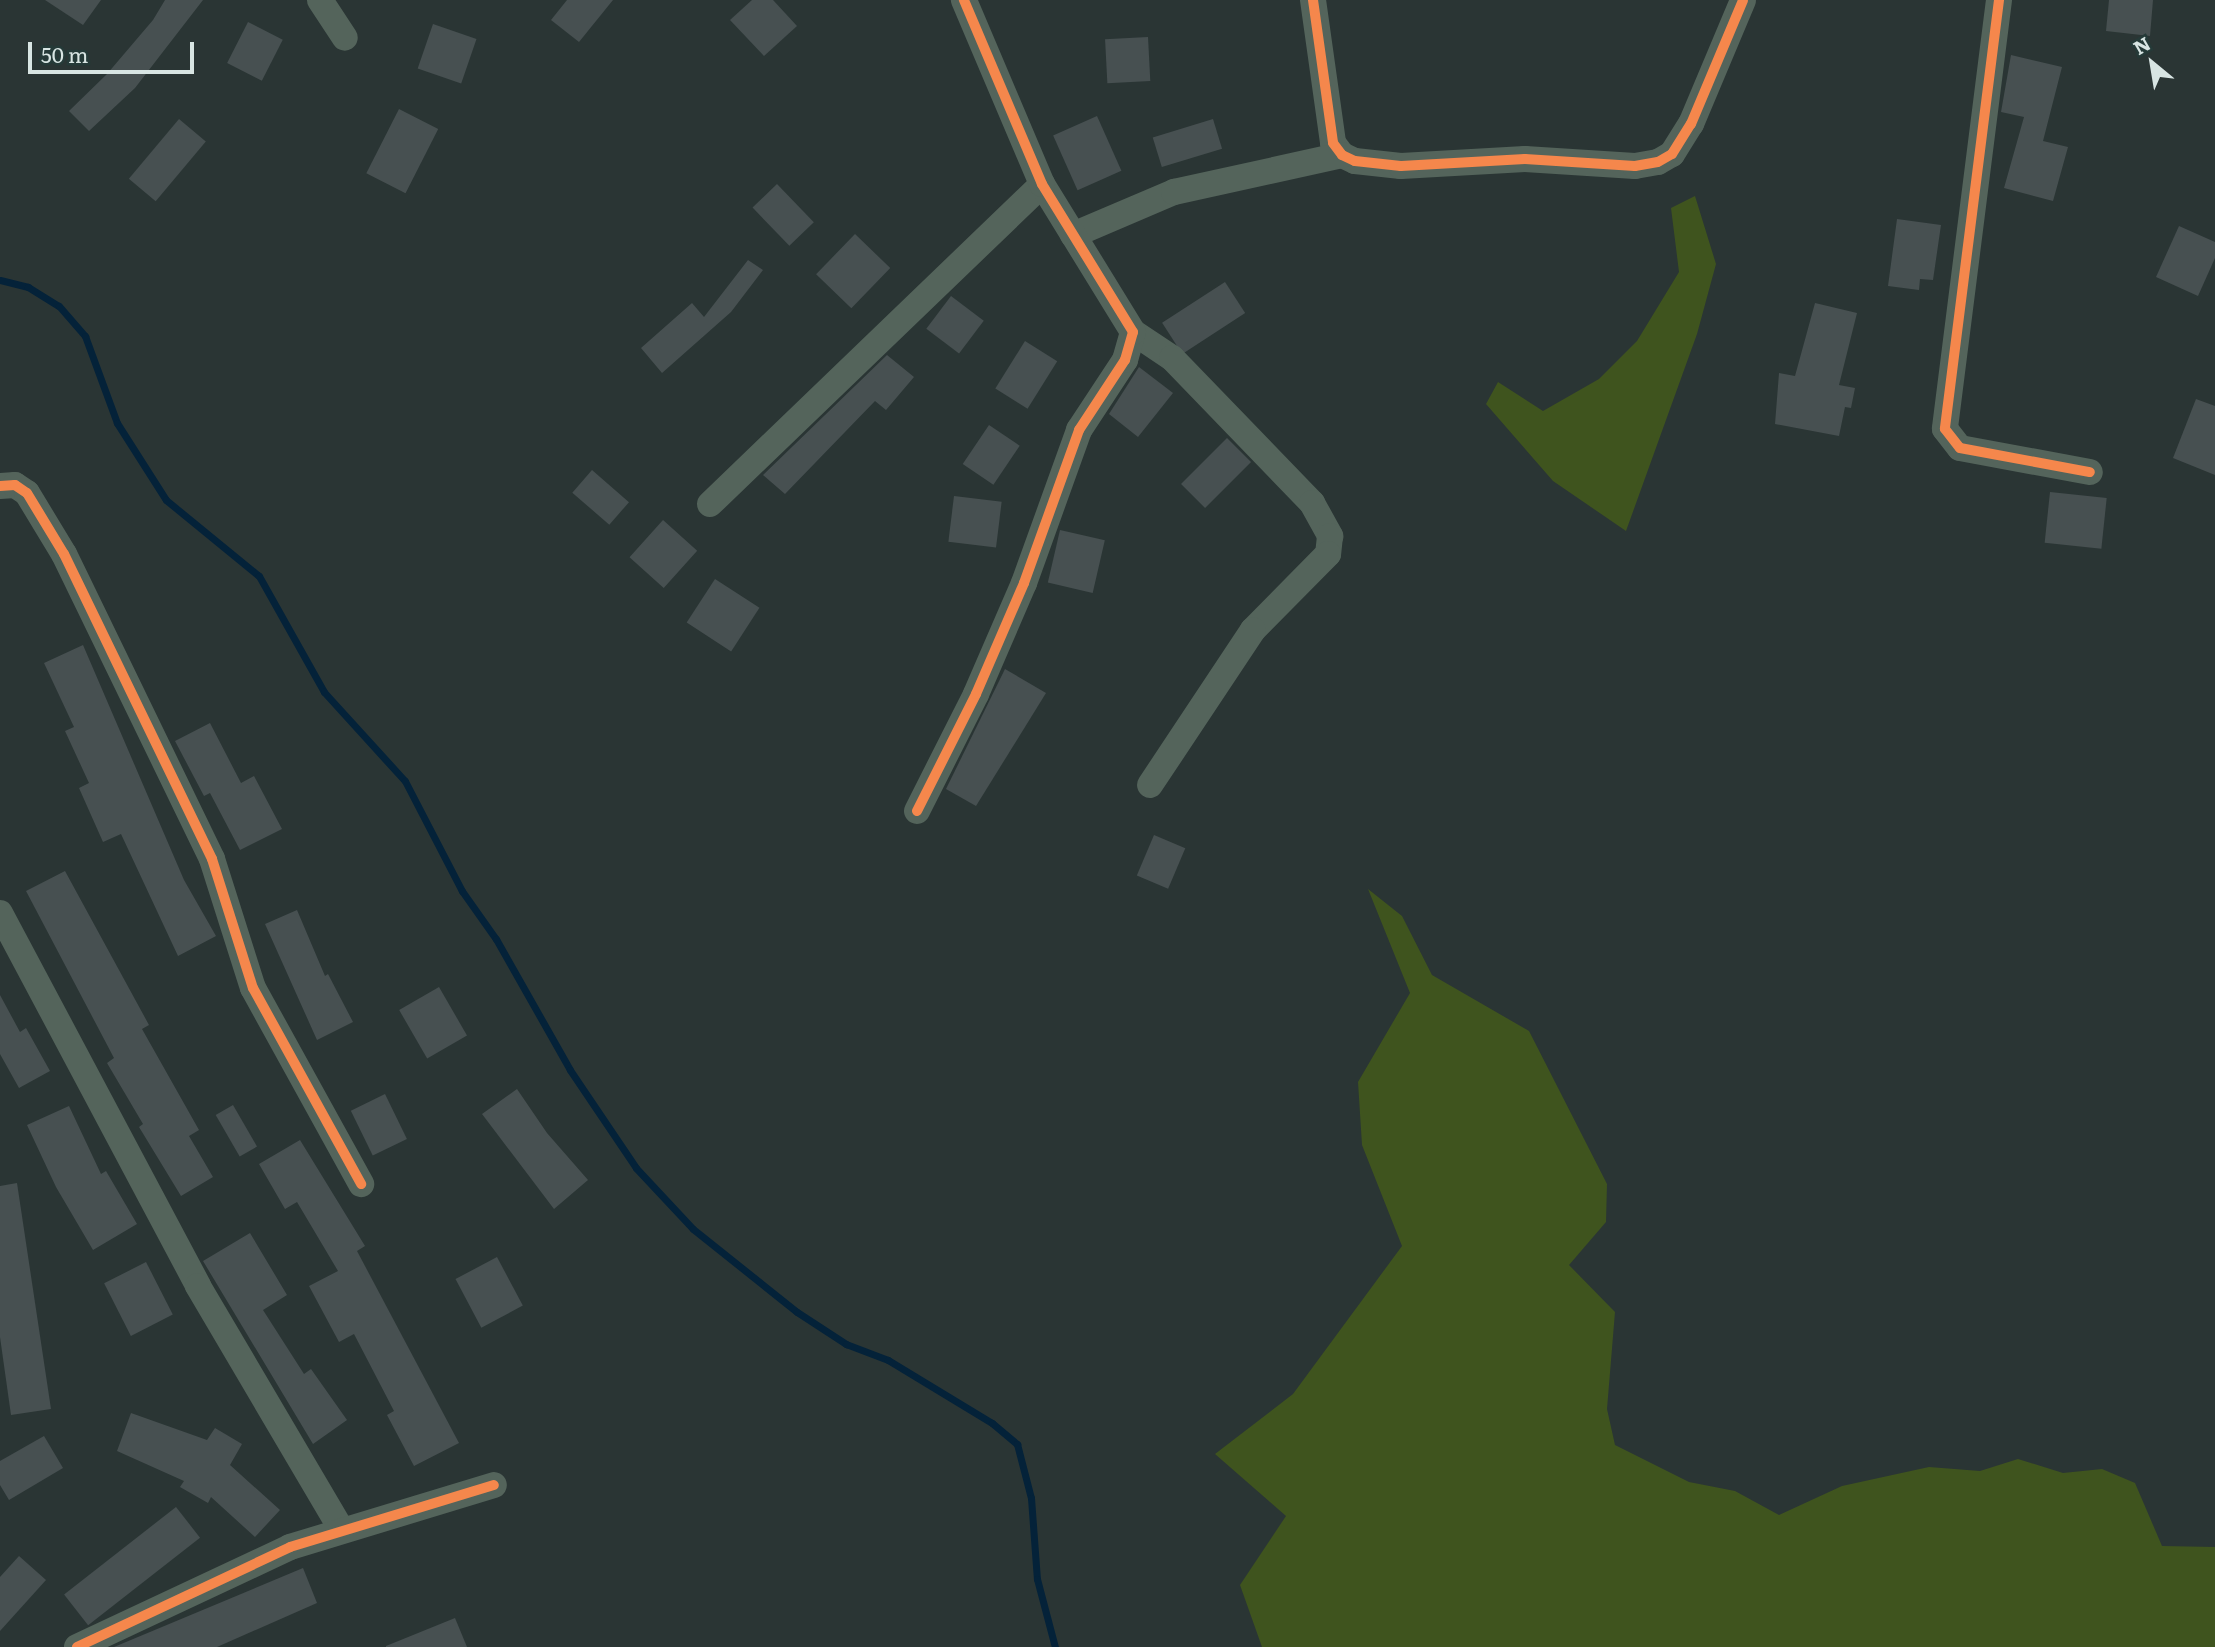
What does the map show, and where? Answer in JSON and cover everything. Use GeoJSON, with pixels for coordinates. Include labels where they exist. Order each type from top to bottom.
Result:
{"type":"FeatureCollection","features":[{"type":"Feature","properties":{"kind":"street"},"geometry":{"type":"LineString","coordinates":[[320,0],[345,38]]}},
{"type":"Feature","properties":{"kind":"street"},"geometry":{"type":"LineString","coordinates":[[964,0],[1042,184],[1133,332],[1172,358],[1312,503],[1330,536],[1328,554],[1253,630],[1150,785]]}},
{"type":"Feature","properties":{"kind":"street"},"geometry":{"type":"LineString","coordinates":[[1313,0],[1329,132],[1342,155]]}},
{"type":"Feature","properties":{"kind":"street"},"geometry":{"type":"LineString","coordinates":[[1073,235],[1174,192],[1342,155],[1401,166],[1525,159],[1635,166],[1658,162],[1672,154],[1691,124],[1743,0]]}},
{"type":"Feature","properties":{"kind":"street"},"geometry":{"type":"LineString","coordinates":[[1999,0],[1945,429],[1960,448],[2090,472]]}},
{"type":"Feature","properties":{"kind":"street"},"geometry":{"type":"LineString","coordinates":[[710,504],[1042,184]]}},
{"type":"Feature","properties":{"kind":"street"},"geometry":{"type":"LineString","coordinates":[[917,811],[976,694],[1018,596],[1079,430],[1125,360],[1133,332]]}},
{"type":"Feature","properties":{"kind":"street"},"geometry":{"type":"LineString","coordinates":[[0,486],[15,485],[27,493],[64,555],[212,859],[253,988],[361,1184]]}},
{"type":"Feature","properties":{"kind":"street"},"geometry":{"type":"LineString","coordinates":[[0,913],[198,1286],[341,1529]]}},
{"type":"Feature","properties":{"kind":"street"},"geometry":{"type":"LineString","coordinates":[[77,1647],[229,1574],[341,1529],[494,1485]]}},
{"type":"Feature","properties":{"kind":"green space"},"geometry":{"type":"Polygon","coordinates":[[[1695,196],[1716,264],[1697,334],[1626,531],[1553,481],[1486,404],[1498,382],[1543,411],[1599,379],[1637,341],[1679,272],[1671,208],[1695,196]]]}},
{"type":"Feature","properties":{"kind":"green space"},"geometry":{"type":"Polygon","coordinates":[[[1368,889],[1402,916],[1432,975],[1529,1031],[1607,1184],[1606,1222],[1569,1265],[1615,1312],[1607,1409],[1615,1445],[1689,1482],[1735,1491],[1779,1515],[1842,1486],[1929,1467],[1980,1471],[2018,1459],[2063,1473],[2102,1469],[2135,1483],[2162,1546],[2215,1547],[2215,1647],[1262,1647],[1240,1585],[1286,1516],[1215,1454],[1293,1394],[1402,1246],[1362,1145],[1358,1082],[1410,993],[1368,889]]]}},
{"type":"Feature","properties":{"kind":"building"},"geometry":{"type":"Polygon","coordinates":[[[45,0],[101,0],[83,25],[45,0]]]}},
{"type":"Feature","properties":{"kind":"building"},"geometry":{"type":"Polygon","coordinates":[[[165,0],[203,0],[135,88],[89,131],[69,111],[107,74],[153,20],[165,0]]]}},
{"type":"Feature","properties":{"kind":"building"},"geometry":{"type":"Polygon","coordinates":[[[567,0],[613,0],[579,42],[551,20],[567,0]]]}},
{"type":"Feature","properties":{"kind":"building"},"geometry":{"type":"Polygon","coordinates":[[[752,0],[773,0],[797,26],[764,56],[730,20],[752,0]]]}},
{"type":"Feature","properties":{"kind":"building"},"geometry":{"type":"Polygon","coordinates":[[[2109,0],[2153,0],[2150,36],[2106,31],[2109,0]]]}},
{"type":"Feature","properties":{"kind":"building"},"geometry":{"type":"Polygon","coordinates":[[[248,22],[283,40],[262,81],[227,63],[248,22]]]}},
{"type":"Feature","properties":{"kind":"building"},"geometry":{"type":"Polygon","coordinates":[[[433,24],[476,39],[461,83],[418,68],[433,24]]]}},
{"type":"Feature","properties":{"kind":"building"},"geometry":{"type":"Polygon","coordinates":[[[1148,37],[1150,81],[1107,83],[1105,39],[1148,37]]]}},
{"type":"Feature","properties":{"kind":"building"},"geometry":{"type":"Polygon","coordinates":[[[2011,55],[2062,67],[2043,141],[2068,147],[2053,201],[2004,188],[2024,117],[2001,112],[2011,55]]]}},
{"type":"Feature","properties":{"kind":"building"},"geometry":{"type":"Polygon","coordinates":[[[399,109],[438,129],[406,193],[366,173],[399,109]]]}},
{"type":"Feature","properties":{"kind":"building"},"geometry":{"type":"Polygon","coordinates":[[[1097,116],[1121,171],[1078,190],[1053,136],[1097,116]]]}},
{"type":"Feature","properties":{"kind":"building"},"geometry":{"type":"Polygon","coordinates":[[[179,119],[206,141],[156,201],[129,179],[179,119]]]}},
{"type":"Feature","properties":{"kind":"building"},"geometry":{"type":"Polygon","coordinates":[[[1213,119],[1222,149],[1162,167],[1153,137],[1213,119]]]}},
{"type":"Feature","properties":{"kind":"building"},"geometry":{"type":"Polygon","coordinates":[[[777,184],[814,222],[789,246],[753,208],[777,184]]]}},
{"type":"Feature","properties":{"kind":"building"},"geometry":{"type":"Polygon","coordinates":[[[1897,219],[1941,225],[1933,280],[1920,279],[1919,290],[1888,286],[1897,219]]]}},
{"type":"Feature","properties":{"kind":"building"},"geometry":{"type":"Polygon","coordinates":[[[2179,226],[2215,242],[2215,258],[2198,296],[2156,277],[2179,226]]]}},
{"type":"Feature","properties":{"kind":"building"},"geometry":{"type":"Polygon","coordinates":[[[855,234],[890,268],[851,308],[816,274],[855,234]]]}},
{"type":"Feature","properties":{"kind":"building"},"geometry":{"type":"Polygon","coordinates":[[[748,260],[763,270],[731,312],[662,373],[641,348],[692,303],[704,317],[748,260]]]}},
{"type":"Feature","properties":{"kind":"building"},"geometry":{"type":"Polygon","coordinates":[[[1225,282],[1245,313],[1182,354],[1162,323],[1225,282]]]}},
{"type":"Feature","properties":{"kind":"building"},"geometry":{"type":"Polygon","coordinates":[[[951,296],[984,321],[959,353],[926,329],[951,296]]]}},
{"type":"Feature","properties":{"kind":"building"},"geometry":{"type":"Polygon","coordinates":[[[1815,303],[1857,313],[1839,385],[1855,388],[1851,408],[1845,407],[1839,436],[1775,424],[1779,373],[1795,376],[1815,303]]]}},
{"type":"Feature","properties":{"kind":"building"},"geometry":{"type":"Polygon","coordinates":[[[1025,341],[1057,361],[1028,409],[995,388],[1025,341]]]}},
{"type":"Feature","properties":{"kind":"building"},"geometry":{"type":"Polygon","coordinates":[[[887,355],[914,377],[886,410],[875,401],[785,494],[763,475],[887,355]]]}},
{"type":"Feature","properties":{"kind":"building"},"geometry":{"type":"Polygon","coordinates":[[[1139,367],[1173,393],[1138,437],[1109,414],[1139,367]]]}},
{"type":"Feature","properties":{"kind":"building"},"geometry":{"type":"Polygon","coordinates":[[[2196,399],[2215,406],[2215,475],[2173,458],[2196,399]]]}},
{"type":"Feature","properties":{"kind":"building"},"geometry":{"type":"Polygon","coordinates":[[[989,425],[1020,446],[993,485],[963,464],[989,425]]]}},
{"type":"Feature","properties":{"kind":"building"},"geometry":{"type":"Polygon","coordinates":[[[1227,438],[1251,462],[1205,508],[1181,484],[1227,438]]]}},
{"type":"Feature","properties":{"kind":"building"},"geometry":{"type":"Polygon","coordinates":[[[592,470],[629,502],[609,525],[572,493],[592,470]]]}},
{"type":"Feature","properties":{"kind":"building"},"geometry":{"type":"Polygon","coordinates":[[[2050,492],[2107,498],[2101,549],[2045,543],[2050,492]]]}},
{"type":"Feature","properties":{"kind":"building"},"geometry":{"type":"Polygon","coordinates":[[[954,496],[1002,502],[996,548],[948,542],[954,496]]]}},
{"type":"Feature","properties":{"kind":"building"},"geometry":{"type":"Polygon","coordinates":[[[663,520],[697,551],[664,588],[630,557],[663,520]]]}},
{"type":"Feature","properties":{"kind":"building"},"geometry":{"type":"Polygon","coordinates":[[[1060,530],[1105,540],[1093,593],[1048,583],[1060,530]]]}},
{"type":"Feature","properties":{"kind":"building"},"geometry":{"type":"Polygon","coordinates":[[[715,579],[759,608],[731,651],[687,623],[715,579]]]}},
{"type":"Feature","properties":{"kind":"building"},"geometry":{"type":"Polygon","coordinates":[[[83,645],[184,880],[216,936],[178,956],[121,834],[103,842],[79,788],[89,783],[65,731],[74,727],[44,663],[83,645]]]}},
{"type":"Feature","properties":{"kind":"building"},"geometry":{"type":"Polygon","coordinates":[[[1005,669],[1046,693],[976,806],[946,789],[1005,669]]]}},
{"type":"Feature","properties":{"kind":"building"},"geometry":{"type":"Polygon","coordinates":[[[210,723],[241,783],[254,776],[282,829],[240,850],[210,793],[204,796],[175,741],[210,723]]]}},
{"type":"Feature","properties":{"kind":"building"},"geometry":{"type":"Polygon","coordinates":[[[1154,835],[1185,848],[1168,889],[1137,876],[1154,835]]]}},
{"type":"Feature","properties":{"kind":"building"},"geometry":{"type":"Polygon","coordinates":[[[65,871],[149,1025],[142,1029],[199,1130],[189,1136],[213,1177],[181,1196],[139,1127],[143,1124],[107,1063],[114,1058],[26,891],[65,871]]]}},
{"type":"Feature","properties":{"kind":"building"},"geometry":{"type":"Polygon","coordinates":[[[297,910],[325,976],[328,974],[353,1022],[317,1040],[265,924],[297,910]]]}},
{"type":"Feature","properties":{"kind":"building"},"geometry":{"type":"Polygon","coordinates":[[[439,987],[467,1035],[427,1058],[399,1010],[439,987]]]}},
{"type":"Feature","properties":{"kind":"building"},"geometry":{"type":"Polygon","coordinates":[[[0,995],[20,1032],[26,1028],[50,1071],[19,1088],[0,1054],[0,995]]]}},
{"type":"Feature","properties":{"kind":"building"},"geometry":{"type":"Polygon","coordinates":[[[517,1089],[547,1133],[588,1180],[554,1209],[482,1114],[517,1089]]]}},
{"type":"Feature","properties":{"kind":"building"},"geometry":{"type":"Polygon","coordinates":[[[385,1094],[407,1139],[373,1156],[351,1111],[385,1094]]]}},
{"type":"Feature","properties":{"kind":"building"},"geometry":{"type":"Polygon","coordinates":[[[233,1105],[257,1147],[240,1157],[216,1115],[233,1105]]]}},
{"type":"Feature","properties":{"kind":"building"},"geometry":{"type":"Polygon","coordinates":[[[69,1106],[101,1174],[106,1171],[137,1224],[93,1250],[56,1187],[27,1125],[69,1106]]]}},
{"type":"Feature","properties":{"kind":"building"},"geometry":{"type":"Polygon","coordinates":[[[300,1140],[365,1246],[357,1251],[459,1443],[414,1466],[387,1415],[394,1411],[354,1334],[339,1342],[309,1286],[338,1271],[297,1202],[285,1209],[259,1164],[300,1140]]]}},
{"type":"Feature","properties":{"kind":"building"},"geometry":{"type":"Polygon","coordinates":[[[17,1183],[51,1409],[11,1415],[0,1337],[0,1186],[17,1183]]]}},
{"type":"Feature","properties":{"kind":"building"},"geometry":{"type":"Polygon","coordinates":[[[250,1233],[287,1295],[263,1310],[304,1374],[311,1369],[347,1420],[313,1444],[203,1261],[250,1233]]]}},
{"type":"Feature","properties":{"kind":"building"},"geometry":{"type":"Polygon","coordinates":[[[497,1257],[523,1306],[481,1328],[456,1279],[497,1257]]]}},
{"type":"Feature","properties":{"kind":"building"},"geometry":{"type":"Polygon","coordinates":[[[146,1262],[173,1315],[131,1336],[104,1283],[146,1262]]]}},
{"type":"Feature","properties":{"kind":"building"},"geometry":{"type":"Polygon","coordinates":[[[131,1413],[207,1440],[215,1428],[242,1444],[230,1465],[280,1510],[255,1537],[211,1497],[208,1503],[180,1487],[184,1481],[117,1451],[131,1413]]]}},
{"type":"Feature","properties":{"kind":"building"},"geometry":{"type":"Polygon","coordinates":[[[44,1436],[63,1468],[9,1500],[0,1485],[0,1461],[44,1436]]]}},
{"type":"Feature","properties":{"kind":"building"},"geometry":{"type":"Polygon","coordinates":[[[176,1507],[200,1538],[88,1625],[64,1594],[176,1507]]]}},
{"type":"Feature","properties":{"kind":"building"},"geometry":{"type":"Polygon","coordinates":[[[19,1556],[46,1580],[0,1631],[0,1577],[19,1556]]]}},
{"type":"Feature","properties":{"kind":"building"},"geometry":{"type":"Polygon","coordinates":[[[303,1568],[317,1603],[217,1647],[114,1647],[303,1568]]]}},
{"type":"Feature","properties":{"kind":"building"},"geometry":{"type":"Polygon","coordinates":[[[455,1618],[467,1647],[386,1647],[386,1646],[455,1618]]]}},
{"type":"Feature","properties":{"kind":"waterway"},"geometry":{"type":"LineString","coordinates":[[0,280],[28,287],[59,306],[85,336],[117,423],[166,500],[259,576],[324,692],[405,781],[462,891],[496,939],[570,1070],[636,1168],[693,1229],[797,1312],[846,1344],[888,1360],[992,1423],[1017,1444],[1031,1498],[1037,1579],[1055,1647]]}},
{"type":"Feature","properties":{"kind":"cycle path"},"geometry":{"type":"LineString","coordinates":[[917,811],[976,694],[1024,583],[1079,430],[1125,360],[1133,332],[1042,184],[964,0]]}},
{"type":"Feature","properties":{"kind":"cycle path"},"geometry":{"type":"LineString","coordinates":[[1313,0],[1333,143],[1342,155],[1355,161],[1401,166],[1525,159],[1635,166],[1658,162],[1672,154],[1691,124],[1743,0]]}},
{"type":"Feature","properties":{"kind":"cycle path"},"geometry":{"type":"LineString","coordinates":[[1999,0],[1945,429],[1960,448],[2090,472]]}},
{"type":"Feature","properties":{"kind":"cycle path"},"geometry":{"type":"LineString","coordinates":[[0,486],[15,485],[27,493],[64,554],[212,859],[253,988],[361,1184]]}},
{"type":"Feature","properties":{"kind":"cycle path"},"geometry":{"type":"LineString","coordinates":[[77,1647],[290,1547],[494,1485]]}}]}
